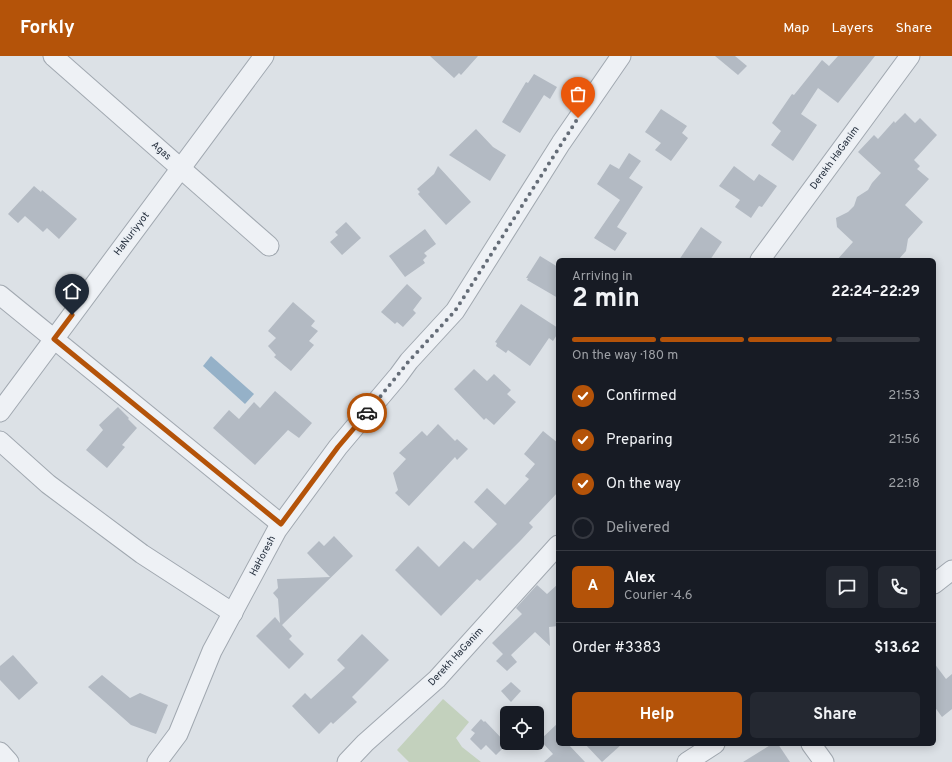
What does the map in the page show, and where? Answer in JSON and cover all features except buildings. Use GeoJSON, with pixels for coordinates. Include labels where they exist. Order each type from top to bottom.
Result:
{"type":"FeatureCollection","features":[{"type":"Feature","properties":{"kind":"street","name":"Agas"},"geometry":{"type":"LineString","coordinates":[[53,56],[269,246]]}},
{"type":"Feature","properties":{"kind":"street","name":"HaNuriyyot"},"geometry":{"type":"LineString","coordinates":[[0,412],[264,56]]}},
{"type":"Feature","properties":{"kind":"street","name":"HaHoresh"},"geometry":{"type":"LineString","coordinates":[[157,762],[178,734],[212,651],[281,524],[338,447],[409,361],[455,311],[561,143],[621,56]]}},
{"type":"Feature","properties":{"kind":"street","name":"Derekh HaGanim"},"geometry":{"type":"LineString","coordinates":[[761,258],[910,56]]}},
{"type":"Feature","properties":{"kind":"street"},"geometry":{"type":"LineString","coordinates":[[0,295],[281,524]]}},
{"type":"Feature","properties":{"kind":"street"},"geometry":{"type":"LineString","coordinates":[[0,441],[48,484],[142,554],[233,613]]}},
{"type":"Feature","properties":{"kind":"street","name":"Derekh HaGanim"},"geometry":{"type":"LineString","coordinates":[[347,762],[365,743],[437,679],[556,548]]}},
{"type":"Feature","properties":{"kind":"street"},"geometry":{"type":"LineString","coordinates":[[936,582],[952,570]]}},
{"type":"Feature","properties":{"kind":"street"},"geometry":{"type":"LineString","coordinates":[[687,762],[712,746]]}},
{"type":"Feature","properties":{"kind":"street"},"geometry":{"type":"LineString","coordinates":[[812,746],[824,762]]}},
{"type":"Feature","properties":{"kind":"street"},"geometry":{"type":"LineString","coordinates":[[0,752],[9,762]]}},
{"type":"Feature","properties":{"kind":"green space"},"geometry":{"type":"Polygon","coordinates":[[[443,699],[469,722],[456,738],[462,747],[481,762],[409,762],[397,750],[443,699]]]}},
{"type":"Feature","properties":{"kind":"water"},"geometry":{"type":"Polygon","coordinates":[[[211,356],[254,394],[245,404],[203,366],[211,356]]]}},
{"type":"Feature","properties":{"kind":"way so far"},"geometry":{"type":"LineString","coordinates":[[367,413],[409,361],[455,311],[578,118]]}},
{"type":"Feature","properties":{"kind":"route"},"geometry":{"type":"LineString","coordinates":[[72,315],[54,339],[281,524],[338,447],[367,413]]}}]}
